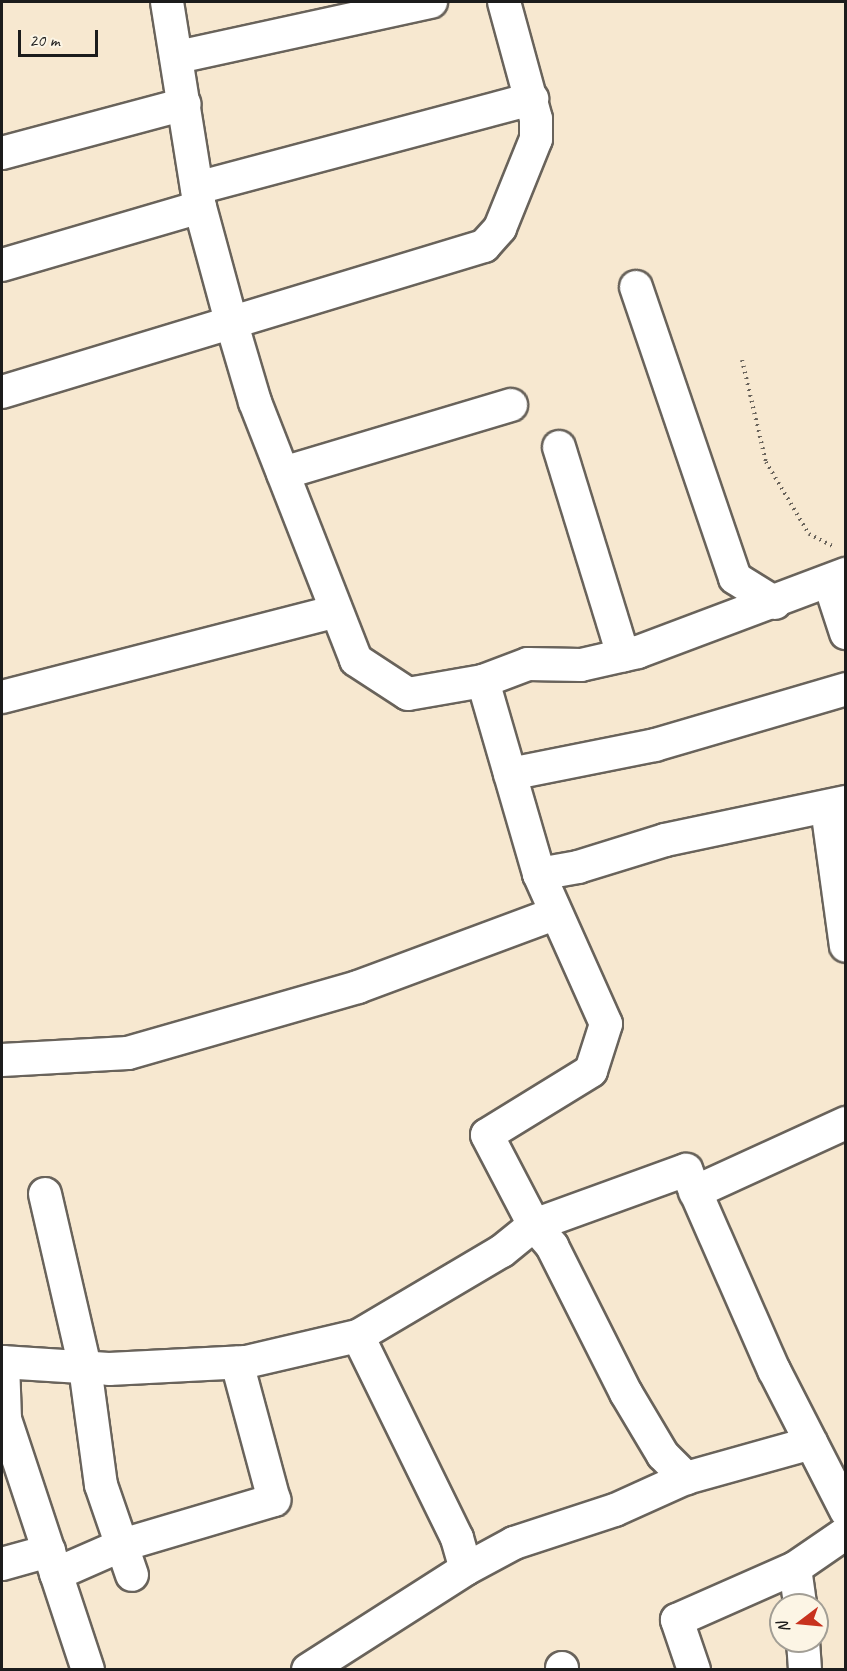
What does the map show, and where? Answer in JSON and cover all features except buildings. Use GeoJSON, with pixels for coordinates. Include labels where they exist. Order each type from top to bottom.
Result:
{"type":"FeatureCollection","features":[{"type":"Feature","properties":{"kind":"street"},"geometry":{"type":"LineString","coordinates":[[167,2],[199,197],[231,321],[255,402],[356,660],[408,694],[483,681],[528,664],[581,665],[623,655],[775,603],[837,568],[846,633]]}},
{"type":"Feature","properties":{"kind":"street"},"geometry":{"type":"LineString","coordinates":[[177,57],[431,2]]}},
{"type":"Feature","properties":{"kind":"street"},"geometry":{"type":"LineString","coordinates":[[2,392],[484,246],[500,228],[536,139],[531,99],[504,2]]}},
{"type":"Feature","properties":{"kind":"street"},"geometry":{"type":"LineString","coordinates":[[2,265],[199,197],[531,99]]}},
{"type":"Feature","properties":{"kind":"street"},"geometry":{"type":"LineString","coordinates":[[2,153],[185,104]]}},
{"type":"Feature","properties":{"kind":"street"},"geometry":{"type":"LineString","coordinates":[[636,287],[735,578],[775,603]]}},
{"type":"Feature","properties":{"kind":"street"},"geometry":{"type":"LineString","coordinates":[[283,473],[511,405]]}},
{"type":"Feature","properties":{"kind":"street"},"geometry":{"type":"LineString","coordinates":[[559,447],[623,655]]}},
{"type":"Feature","properties":{"kind":"street"},"geometry":{"type":"LineString","coordinates":[[2,696],[336,611]]}},
{"type":"Feature","properties":{"kind":"street"},"geometry":{"type":"LineString","coordinates":[[483,681],[539,874],[554,914],[606,1024],[591,1071],[487,1135],[534,1225],[552,1246],[626,1393],[663,1455],[686,1478]]}},
{"type":"Feature","properties":{"kind":"street"},"geometry":{"type":"LineString","coordinates":[[510,774],[655,745],[846,689]]}},
{"type":"Feature","properties":{"kind":"street"},"geometry":{"type":"LineString","coordinates":[[539,874],[578,867],[665,840],[836,805],[846,946]]}},
{"type":"Feature","properties":{"kind":"street"},"geometry":{"type":"LineString","coordinates":[[2,1060],[128,1053],[358,987],[554,914]]}},
{"type":"Feature","properties":{"kind":"street"},"geometry":{"type":"LineString","coordinates":[[695,1192],[846,1123]]}},
{"type":"Feature","properties":{"kind":"street"},"geometry":{"type":"LineString","coordinates":[[88,1670],[4,1419],[2,1362],[86,1367],[237,1363],[358,1336],[502,1251],[534,1225],[686,1170],[774,1370],[846,1511]]}},
{"type":"Feature","properties":{"kind":"street"},"geometry":{"type":"LineString","coordinates":[[45,1194],[86,1367],[101,1485],[132,1575]]}},
{"type":"Feature","properties":{"kind":"street"},"geometry":{"type":"LineString","coordinates":[[358,1336],[457,1538],[466,1569]]}},
{"type":"Feature","properties":{"kind":"street"},"geometry":{"type":"LineString","coordinates":[[2,1564],[52,1562],[122,1545],[274,1500],[237,1363]]}},
{"type":"Feature","properties":{"kind":"street"},"geometry":{"type":"LineString","coordinates":[[308,1670],[466,1569],[514,1543],[615,1510],[686,1478],[811,1443]]}},
{"type":"Feature","properties":{"kind":"street"},"geometry":{"type":"LineString","coordinates":[[694,1670],[677,1620],[795,1568],[846,1533]]}},
{"type":"Feature","properties":{"kind":"street"},"geometry":{"type":"LineString","coordinates":[[795,1568],[798,1593]]}},
{"type":"Feature","properties":{"kind":"street"},"geometry":{"type":"LineString","coordinates":[[803,1653],[804,1670]]}},
{"type":"Feature","properties":{"kind":"path"},"geometry":{"type":"LineString","coordinates":[[742,360],[766,462],[809,534],[837,568]]}}]}
